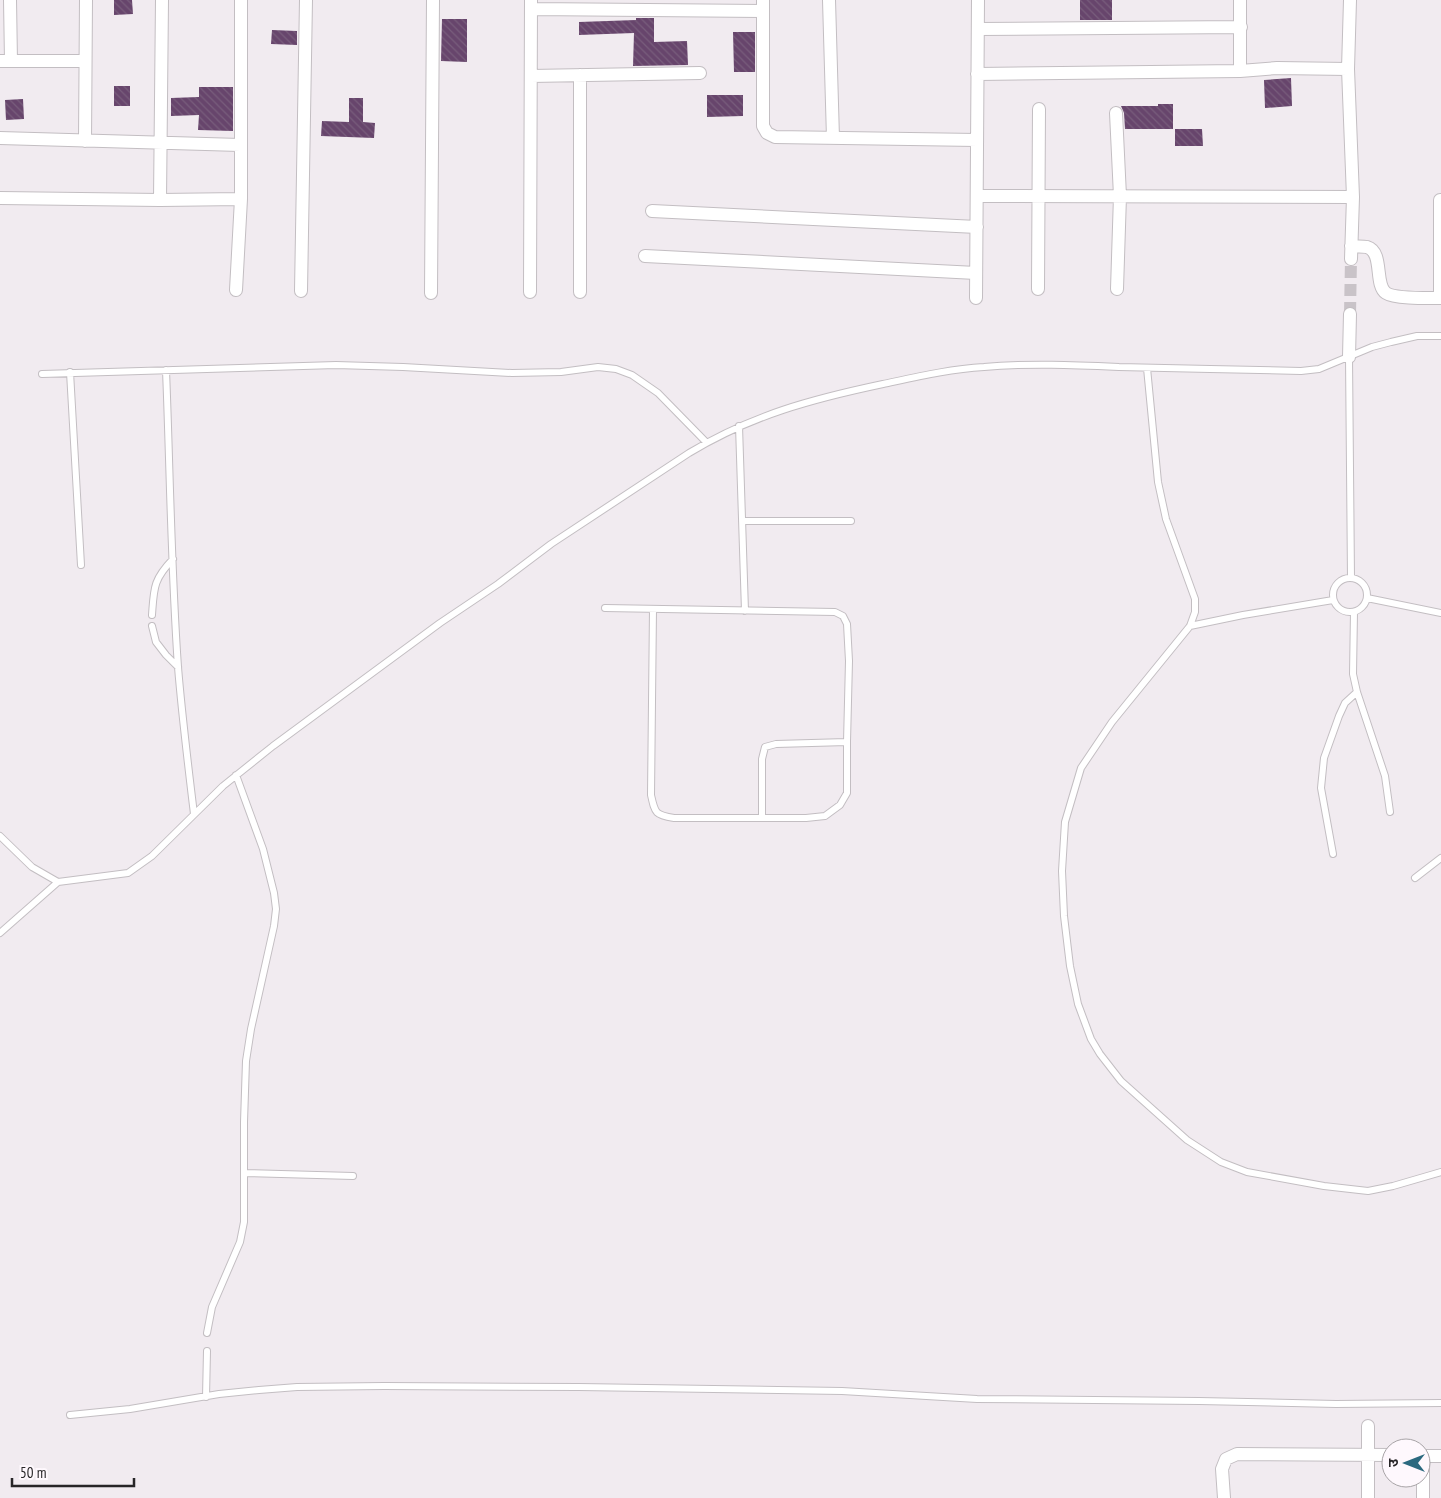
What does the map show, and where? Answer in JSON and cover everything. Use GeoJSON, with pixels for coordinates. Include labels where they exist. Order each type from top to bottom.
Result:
{"type":"FeatureCollection","features":[{"type":"Feature","properties":{"kind":"street"},"geometry":{"type":"LineString","coordinates":[[10,0],[5,61],[85,62]]}},
{"type":"Feature","properties":{"kind":"street"},"geometry":{"type":"LineString","coordinates":[[85,140],[86,0]]}},
{"type":"Feature","properties":{"kind":"street"},"geometry":{"type":"LineString","coordinates":[[160,200],[162,0]]}},
{"type":"Feature","properties":{"kind":"street"},"geometry":{"type":"LineString","coordinates":[[236,290],[240,199],[241,0]]}},
{"type":"Feature","properties":{"kind":"street"},"geometry":{"type":"LineString","coordinates":[[301,291],[306,0]]}},
{"type":"Feature","properties":{"kind":"street"},"geometry":{"type":"LineString","coordinates":[[431,293],[433,0]]}},
{"type":"Feature","properties":{"kind":"street"},"geometry":{"type":"LineString","coordinates":[[829,0],[833,138]]}},
{"type":"Feature","properties":{"kind":"street"},"geometry":{"type":"LineString","coordinates":[[976,298],[978,0]]}},
{"type":"Feature","properties":{"kind":"street"},"geometry":{"type":"LineString","coordinates":[[1240,0],[1240,71]]}},
{"type":"Feature","properties":{"kind":"street"},"geometry":{"type":"LineString","coordinates":[[1350,0],[1348,69],[1353,197],[1351,253],[1367,247],[1373,251],[1380,286],[1386,293],[1399,296],[1440,298],[1440,200]]}},
{"type":"Feature","properties":{"kind":"street"},"geometry":{"type":"LineString","coordinates":[[530,292],[531,4],[763,5],[763,126],[767,133],[775,137],[977,140]]}},
{"type":"Feature","properties":{"kind":"street"},"geometry":{"type":"LineString","coordinates":[[978,29],[1241,27]]}},
{"type":"Feature","properties":{"kind":"street"},"geometry":{"type":"LineString","coordinates":[[978,74],[1240,71],[1277,68],[1348,69]]}},
{"type":"Feature","properties":{"kind":"street"},"geometry":{"type":"LineString","coordinates":[[531,76],[700,73]]}},
{"type":"Feature","properties":{"kind":"street"},"geometry":{"type":"LineString","coordinates":[[580,75],[580,292]]}},
{"type":"Feature","properties":{"kind":"street"},"geometry":{"type":"LineString","coordinates":[[1038,289],[1039,108]]}},
{"type":"Feature","properties":{"kind":"street"},"geometry":{"type":"LineString","coordinates":[[1116,113],[1120,196],[1117,289]]}},
{"type":"Feature","properties":{"kind":"street"},"geometry":{"type":"LineString","coordinates":[[0,138],[240,145]]}},
{"type":"Feature","properties":{"kind":"street"},"geometry":{"type":"LineString","coordinates":[[977,196],[1353,197]]}},
{"type":"Feature","properties":{"kind":"street"},"geometry":{"type":"LineString","coordinates":[[0,198],[240,199]]}},
{"type":"Feature","properties":{"kind":"street"},"geometry":{"type":"LineString","coordinates":[[652,211],[977,227]]}},
{"type":"Feature","properties":{"kind":"street"},"geometry":{"type":"LineString","coordinates":[[646,256],[976,273]]}},
{"type":"Feature","properties":{"kind":"street"},"geometry":{"type":"LineString","coordinates":[[1349,357],[1350,314]]}},
{"type":"Feature","properties":{"kind":"street"},"geometry":{"type":"LineString","coordinates":[[1368,1426],[1368,1498]]}},
{"type":"Feature","properties":{"kind":"street"},"geometry":{"type":"LineString","coordinates":[[1224,1498],[1222,1470],[1226,1459],[1237,1454],[1381,1455]]}},
{"type":"Feature","properties":{"kind":"lane"},"geometry":{"type":"LineString","coordinates":[[0,934],[58,882],[128,873],[152,856],[223,786],[280,740],[552,544],[706,442],[739,426],[769,414],[833,394],[917,376],[983,367],[1058,365],[1320,370],[1372,347],[1417,336],[1441,336]]}},
{"type":"Feature","properties":{"kind":"lane"},"geometry":{"type":"LineString","coordinates":[[1349,357],[1350,578]]}},
{"type":"Feature","properties":{"kind":"lane"},"geometry":{"type":"LineString","coordinates":[[42,374],[336,365],[512,373],[561,372],[598,367],[616,369],[632,375],[658,393],[706,442]]}},
{"type":"Feature","properties":{"kind":"lane"},"geometry":{"type":"LineString","coordinates":[[1147,368],[1158,482],[1166,519],[1195,599],[1196,612],[1190,626],[1112,722],[1082,768],[1065,822],[1062,872],[1064,916],[1070,966],[1078,1004],[1091,1039],[1121,1081],[1187,1140],[1221,1162],[1246,1172],[1324,1186],[1368,1191],[1441,1172]]}},
{"type":"Feature","properties":{"kind":"lane"},"geometry":{"type":"LineString","coordinates":[[166,370],[178,667],[194,814]]}},
{"type":"Feature","properties":{"kind":"lane"},"geometry":{"type":"LineString","coordinates":[[70,372],[81,565]]}},
{"type":"Feature","properties":{"kind":"lane"},"geometry":{"type":"LineString","coordinates":[[739,426],[745,610]]}},
{"type":"Feature","properties":{"kind":"lane"},"geometry":{"type":"LineString","coordinates":[[742,521],[851,521]]}},
{"type":"Feature","properties":{"kind":"lane"},"geometry":{"type":"LineString","coordinates":[[152,615],[154,593],[158,578],[173,559]]}},
{"type":"Feature","properties":{"kind":"lane"},"geometry":{"type":"LineString","coordinates":[[1344,578],[1350,578],[1361,582],[1367,592],[1365,604],[1360,610],[1354,612],[1347,612],[1336,606],[1332,594],[1338,582],[1344,578]]}},
{"type":"Feature","properties":{"kind":"lane"},"geometry":{"type":"LineString","coordinates":[[1367,598],[1405,604],[1441,613]]}},
{"type":"Feature","properties":{"kind":"lane"},"geometry":{"type":"LineString","coordinates":[[1190,626],[1333,600]]}},
{"type":"Feature","properties":{"kind":"lane"},"geometry":{"type":"LineString","coordinates":[[605,608],[835,612],[843,616],[847,624],[850,661],[847,793],[840,806],[825,816],[806,818],[674,818],[661,816],[654,811],[651,796],[653,609]]}},
{"type":"Feature","properties":{"kind":"lane"},"geometry":{"type":"LineString","coordinates":[[1354,612],[1353,674],[1357,692],[1385,776],[1390,812]]}},
{"type":"Feature","properties":{"kind":"lane"},"geometry":{"type":"LineString","coordinates":[[152,626],[156,642],[178,667]]}},
{"type":"Feature","properties":{"kind":"lane"},"geometry":{"type":"LineString","coordinates":[[1333,854],[1321,788],[1324,758],[1345,702],[1357,692]]}},
{"type":"Feature","properties":{"kind":"lane"},"geometry":{"type":"LineString","coordinates":[[762,818],[762,759],[765,747],[776,744],[847,742]]}},
{"type":"Feature","properties":{"kind":"lane"},"geometry":{"type":"LineString","coordinates":[[207,1333],[212,1308],[240,1242],[244,1222],[246,1061],[250,1029],[274,926],[276,909],[263,849],[236,775]]}},
{"type":"Feature","properties":{"kind":"lane"},"geometry":{"type":"LineString","coordinates":[[0,836],[32,867],[58,882]]}},
{"type":"Feature","properties":{"kind":"lane"},"geometry":{"type":"LineString","coordinates":[[1415,878],[1441,858]]}},
{"type":"Feature","properties":{"kind":"lane"},"geometry":{"type":"LineString","coordinates":[[245,1173],[353,1176]]}},
{"type":"Feature","properties":{"kind":"lane"},"geometry":{"type":"LineString","coordinates":[[206,1397],[207,1352]]}},
{"type":"Feature","properties":{"kind":"lane"},"geometry":{"type":"LineString","coordinates":[[70,1415],[297,1387],[384,1386],[842,1391],[955,1398],[1007,1399],[1336,1404],[1441,1403]]}},
{"type":"Feature","properties":{"kind":"building"},"geometry":{"type":"Polygon","coordinates":[[[114,0],[132,0],[133,14],[114,15],[114,0]]]}},
{"type":"Feature","properties":{"kind":"building"},"geometry":{"type":"Polygon","coordinates":[[[1080,0],[1112,0],[1112,20],[1080,20],[1080,0]]]}},
{"type":"Feature","properties":{"kind":"building"},"geometry":{"type":"Polygon","coordinates":[[[636,18],[654,18],[654,42],[687,41],[688,65],[633,66],[634,33],[579,35],[579,22],[636,20],[636,18]]]}},
{"type":"Feature","properties":{"kind":"building"},"geometry":{"type":"Polygon","coordinates":[[[442,19],[467,19],[467,62],[441,61],[442,19]]]}},
{"type":"Feature","properties":{"kind":"building"},"geometry":{"type":"Polygon","coordinates":[[[272,30],[297,31],[297,45],[271,44],[272,30]]]}},
{"type":"Feature","properties":{"kind":"building"},"geometry":{"type":"Polygon","coordinates":[[[733,32],[755,32],[755,72],[734,72],[733,32]]]}},
{"type":"Feature","properties":{"kind":"building"},"geometry":{"type":"Polygon","coordinates":[[[1291,78],[1292,106],[1265,108],[1264,80],[1291,78]]]}},
{"type":"Feature","properties":{"kind":"building"},"geometry":{"type":"Polygon","coordinates":[[[114,86],[130,86],[130,106],[114,106],[114,86]]]}},
{"type":"Feature","properties":{"kind":"building"},"geometry":{"type":"Polygon","coordinates":[[[199,87],[233,87],[233,131],[198,130],[199,115],[171,116],[171,98],[199,97],[199,87]]]}},
{"type":"Feature","properties":{"kind":"building"},"geometry":{"type":"Polygon","coordinates":[[[707,95],[743,95],[743,116],[707,117],[707,95]]]}},
{"type":"Feature","properties":{"kind":"building"},"geometry":{"type":"Polygon","coordinates":[[[349,98],[363,98],[363,122],[375,123],[374,138],[321,136],[322,121],[349,122],[349,98]]]}},
{"type":"Feature","properties":{"kind":"building"},"geometry":{"type":"Polygon","coordinates":[[[23,99],[24,119],[6,120],[5,100],[23,99]]]}},
{"type":"Feature","properties":{"kind":"building"},"geometry":{"type":"Polygon","coordinates":[[[1158,104],[1173,104],[1173,129],[1125,129],[1124,113],[1121,106],[1158,106],[1158,104]]]}},
{"type":"Feature","properties":{"kind":"building"},"geometry":{"type":"Polygon","coordinates":[[[1175,129],[1202,129],[1203,146],[1175,146],[1175,129]]]}},
{"type":"Feature","properties":{"kind":"tunnel"},"geometry":{"type":"LineString","coordinates":[[1350,314],[1351,259]]}}]}
